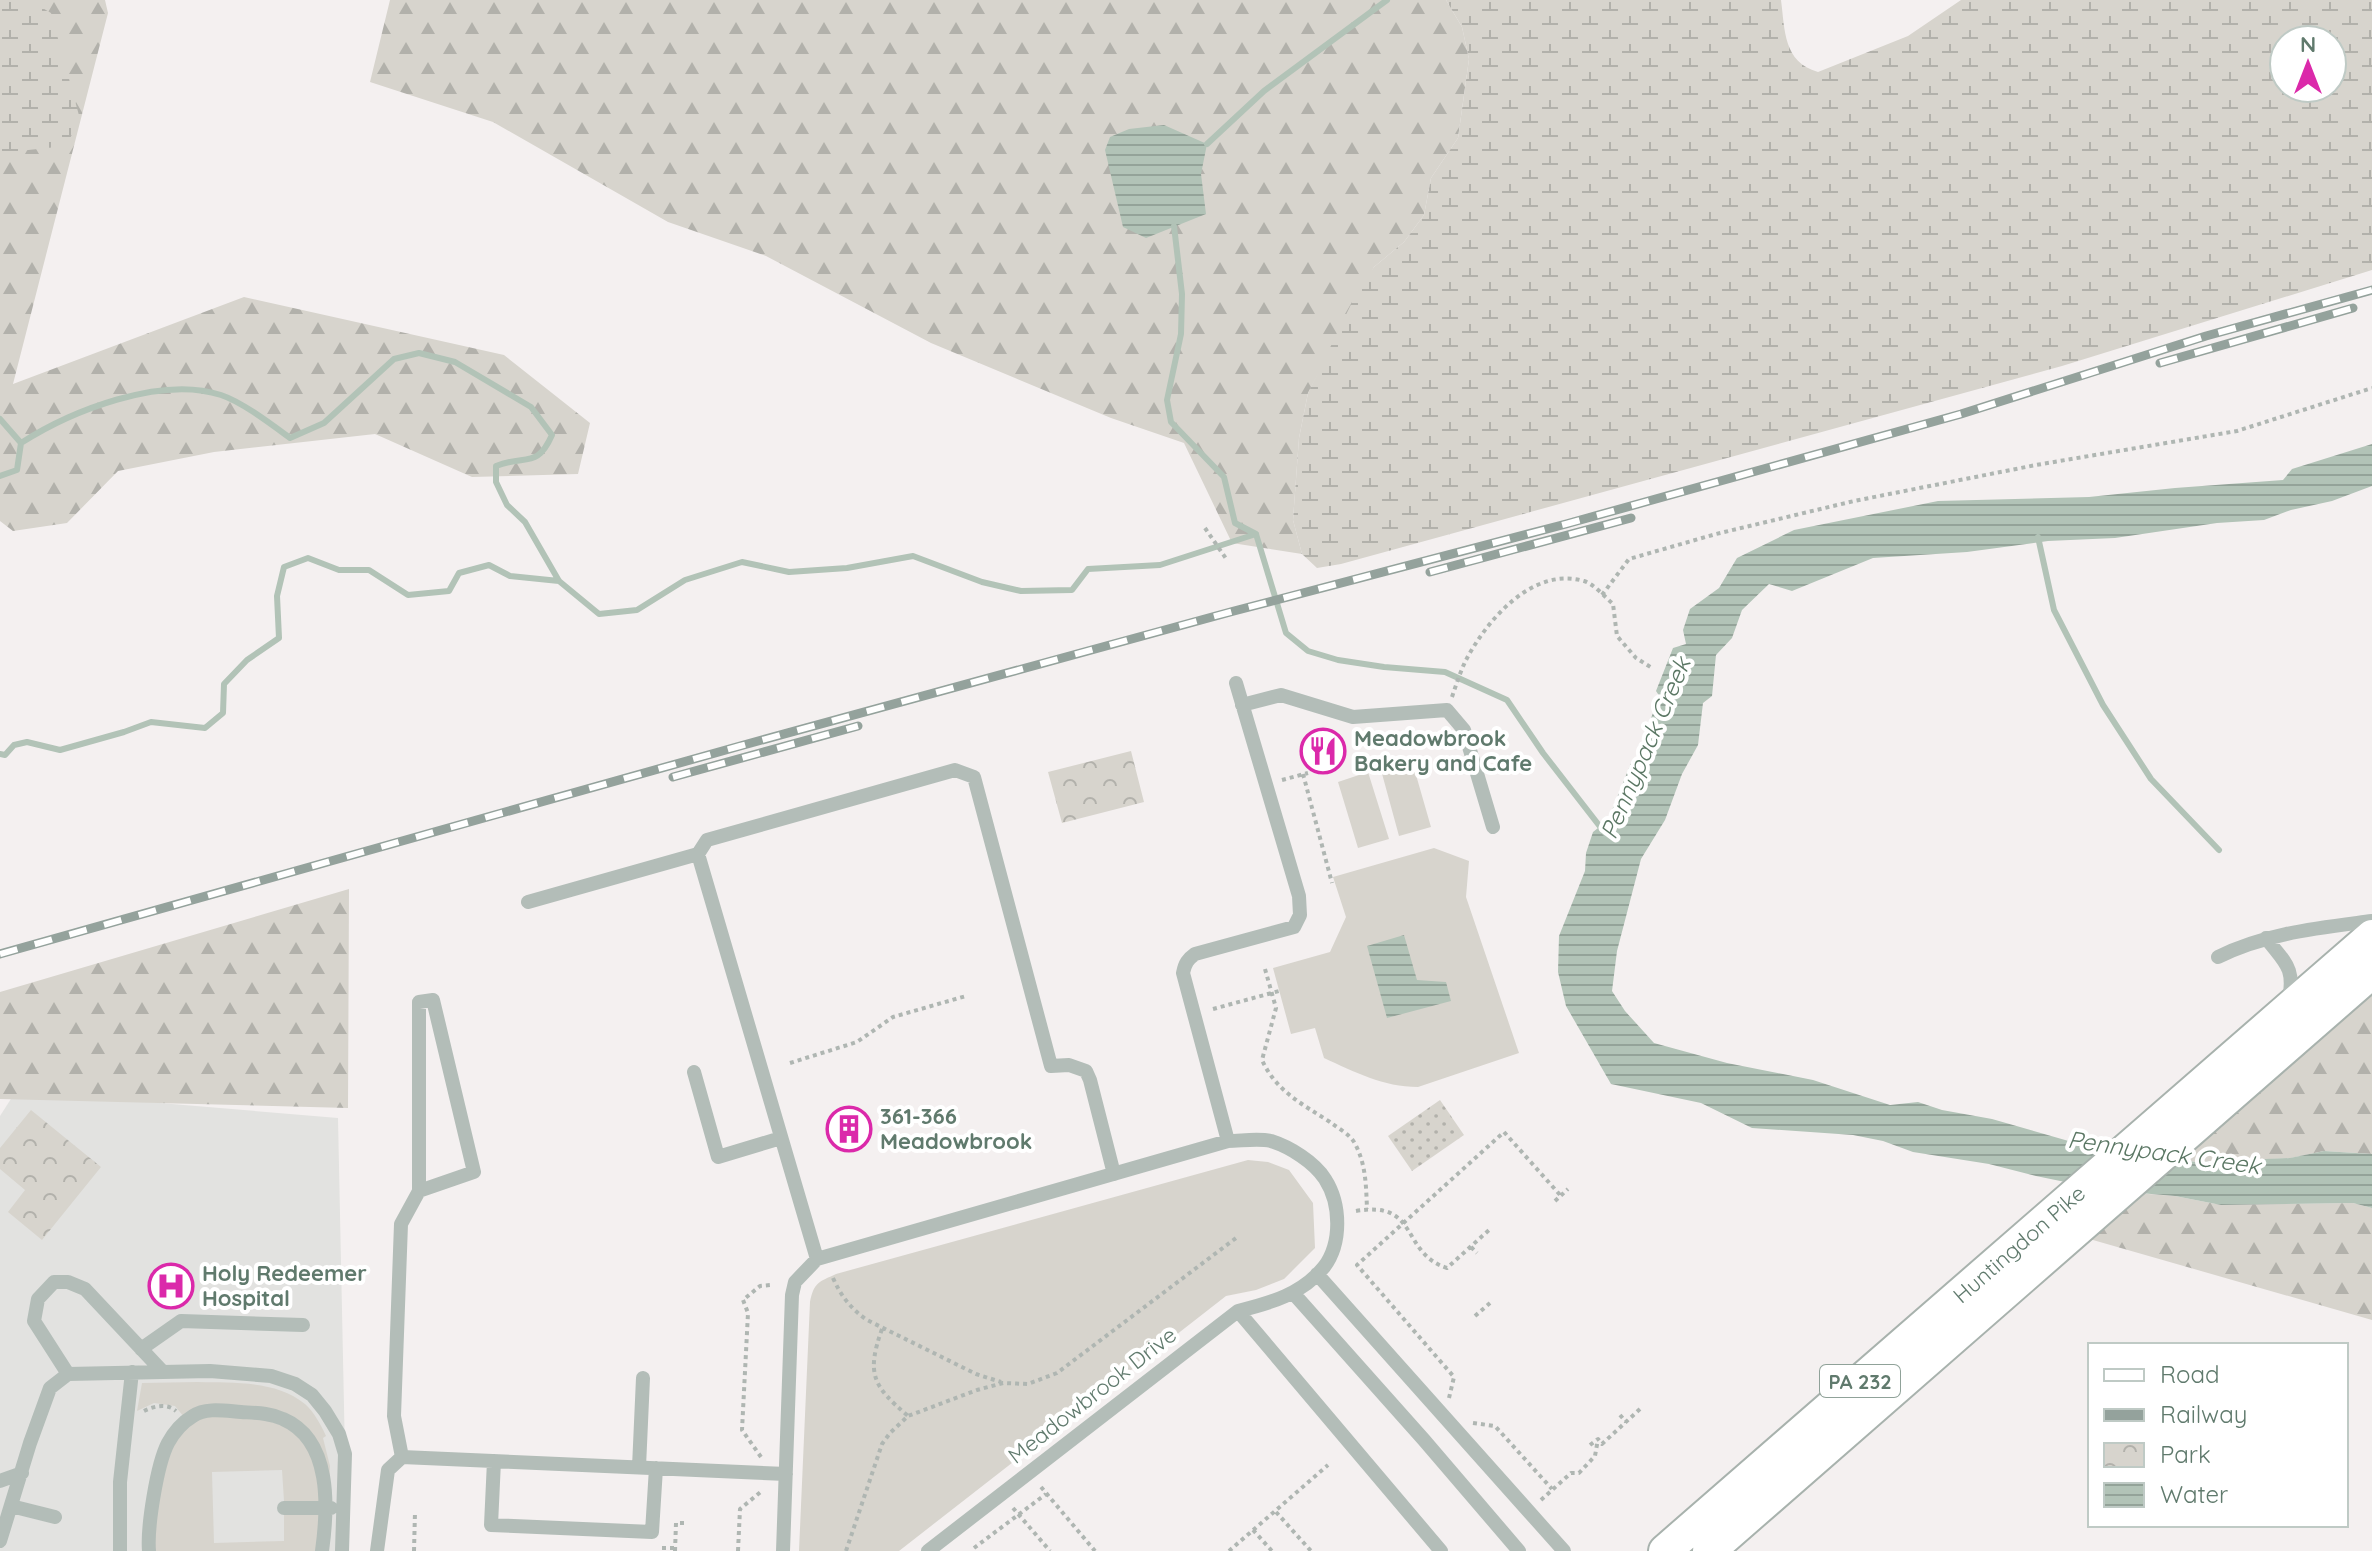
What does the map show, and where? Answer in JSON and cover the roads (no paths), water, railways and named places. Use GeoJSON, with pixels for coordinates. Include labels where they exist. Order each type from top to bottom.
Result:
{"type":"FeatureCollection","features":[{"type":"Feature","properties":{"kind":"main road","name":"Huntingdon Pike"},"geometry":{"type":"LineString","coordinates":[[1665,1551],[2372,936]]}},
{"type":"Feature","properties":{"kind":"main road","name":"Huntingdon Pike"},"geometry":{"type":"LineString","coordinates":[[1709,1551],[2372,972]]}},
{"type":"Feature","properties":{"kind":"street"},"geometry":{"type":"LineString","coordinates":[[1228,1141],[1185,979],[1185,965],[1195,954],[1294,927],[1300,915],[1299,896],[1236,683]]}},
{"type":"Feature","properties":{"kind":"street"},"geometry":{"type":"LineString","coordinates":[[1242,705],[1281,695],[1353,717],[1447,710],[1464,730],[1493,827]]}},
{"type":"Feature","properties":{"kind":"street"},"geometry":{"type":"LineString","coordinates":[[528,902],[698,854],[707,840],[955,770],[974,777],[1051,1066],[1069,1065],[1086,1071],[1114,1174]]}},
{"type":"Feature","properties":{"kind":"street"},"geometry":{"type":"LineString","coordinates":[[698,854],[817,1259],[795,1282],[792,1295],[783,1551]]}},
{"type":"Feature","properties":{"kind":"street"},"geometry":{"type":"LineString","coordinates":[[2218,957],[2266,938],[2372,921]]}},
{"type":"Feature","properties":{"kind":"street"},"geometry":{"type":"LineString","coordinates":[[2266,938],[2291,973],[2288,1010]]}},
{"type":"Feature","properties":{"kind":"street"},"geometry":{"type":"LineString","coordinates":[[402,1457],[394,1416],[401,1224],[419,1191],[419,1002],[433,1000],[474,1172],[419,1191]]}},
{"type":"Feature","properties":{"kind":"street"},"geometry":{"type":"LineString","coordinates":[[694,1072],[718,1157],[781,1138]]}},
{"type":"Feature","properties":{"kind":"street","name":"Meadowbrook Drive"},"geometry":{"type":"LineString","coordinates":[[817,1259],[1228,1141],[1269,1140],[1305,1158],[1325,1179],[1337,1208],[1337,1236],[1327,1263],[1294,1294],[1238,1311],[928,1551]]}},
{"type":"Feature","properties":{"kind":"street"},"geometry":{"type":"LineString","coordinates":[[1317,1274],[1564,1551]]}},
{"type":"Feature","properties":{"kind":"street"},"geometry":{"type":"LineString","coordinates":[[68,1374],[34,1321],[38,1299],[54,1282],[68,1282],[85,1289],[163,1372]]}},
{"type":"Feature","properties":{"kind":"street"},"geometry":{"type":"LineString","coordinates":[[1294,1294],[1519,1551]]}},
{"type":"Feature","properties":{"kind":"street"},"geometry":{"type":"LineString","coordinates":[[1238,1311],[1441,1551]]}},
{"type":"Feature","properties":{"kind":"street"},"geometry":{"type":"LineString","coordinates":[[141,1349],[181,1321],[303,1325]]}},
{"type":"Feature","properties":{"kind":"street"},"geometry":{"type":"LineString","coordinates":[[0,1541],[5,1502],[15,1491],[50,1388],[68,1374],[210,1371],[271,1376],[295,1384],[312,1395],[339,1434],[345,1454],[342,1551]]}},
{"type":"Feature","properties":{"kind":"street"},"geometry":{"type":"LineString","coordinates":[[120,1551],[120,1482],[132,1372]]}},
{"type":"Feature","properties":{"kind":"street"},"geometry":{"type":"LineString","coordinates":[[639,1467],[643,1378]]}},
{"type":"Feature","properties":{"kind":"street"},"geometry":{"type":"LineString","coordinates":[[149,1551],[148,1528],[167,1444],[194,1414],[208,1410],[263,1413],[285,1420],[301,1430],[315,1449],[326,1487],[322,1551]]}},
{"type":"Feature","properties":{"kind":"street"},"geometry":{"type":"LineString","coordinates":[[377,1551],[388,1470],[402,1457],[786,1474]]}},
{"type":"Feature","properties":{"kind":"street"},"geometry":{"type":"LineString","coordinates":[[494,1461],[491,1525],[652,1532],[656,1468]]}},
{"type":"Feature","properties":{"kind":"street"},"geometry":{"type":"LineString","coordinates":[[0,1481],[22,1473]]}},
{"type":"Feature","properties":{"kind":"street"},"geometry":{"type":"LineString","coordinates":[[5,1502],[55,1517]]}},
{"type":"Feature","properties":{"kind":"street"},"geometry":{"type":"LineString","coordinates":[[284,1508],[343,1508]]}},
{"type":"Feature","properties":{"kind":"water"},"geometry":{"type":"Polygon","coordinates":[[[1164,125],[1207,144],[1201,174],[1206,214],[1146,238],[1123,227],[1105,150],[1110,137],[1129,129],[1164,125]]]}},
{"type":"Feature","properties":{"kind":"water","name":"Pennypack Creek"},"geometry":{"type":"Polygon","coordinates":[[[2372,444],[2372,486],[2264,520],[2217,523],[2115,538],[2048,541],[1967,552],[1873,558],[1792,591],[1769,584],[1742,610],[1732,638],[1716,655],[1712,696],[1703,703],[1698,745],[1682,774],[1665,820],[1641,859],[1617,951],[1612,991],[1625,1011],[1654,1043],[1727,1063],[1813,1080],[1890,1105],[1918,1102],[2079,1144],[2196,1162],[2290,1158],[2324,1151],[2372,1154],[2372,1208],[2353,1203],[2221,1205],[2175,1196],[2104,1190],[1989,1164],[1913,1152],[1883,1141],[1853,1135],[1752,1128],[1701,1103],[1611,1084],[1566,1006],[1558,972],[1559,936],[1585,871],[1586,853],[1593,832],[1608,820],[1631,763],[1640,755],[1644,734],[1660,697],[1656,691],[1673,648],[1686,644],[1683,630],[1690,609],[1719,588],[1737,558],[1794,530],[1938,501],[2089,497],[2283,480],[2292,469],[2372,444]]]}},
{"type":"Feature","properties":{"kind":"water"},"geometry":{"type":"Polygon","coordinates":[[[1404,935],[1417,980],[1446,982],[1451,1001],[1387,1018],[1367,946],[1404,935]]]}},
{"type":"Feature","properties":{"kind":"waterway"},"geometry":{"type":"LineString","coordinates":[[1207,144],[1264,91],[1387,0]]}},
{"type":"Feature","properties":{"kind":"waterway"},"geometry":{"type":"LineString","coordinates":[[1174,226],[1182,294],[1181,334],[1167,400],[1171,422],[1224,477],[1235,523],[1256,534]]}},
{"type":"Feature","properties":{"kind":"waterway"},"geometry":{"type":"LineString","coordinates":[[21,443],[90,408],[145,393],[171,390],[197,390],[229,398],[290,438],[324,423],[394,359],[419,353],[455,362],[531,407],[552,435],[547,446],[536,457],[496,466],[496,482],[507,505],[525,522],[559,581],[599,614],[637,610],[685,580],[742,562],[789,572],[847,568],[913,556],[982,582],[1021,591],[1072,590],[1088,569],[1160,565],[1256,534]]}},
{"type":"Feature","properties":{"kind":"waterway"},"geometry":{"type":"LineString","coordinates":[[0,419],[21,443]]}},
{"type":"Feature","properties":{"kind":"waterway"},"geometry":{"type":"LineString","coordinates":[[0,476],[17,470],[21,443]]}},
{"type":"Feature","properties":{"kind":"waterway","name":"Pennypack Creek"},"geometry":{"type":"LineString","coordinates":[[1256,534],[1286,633],[1308,651],[1338,660],[1445,672],[1507,700],[1543,753],[1605,833]]}},
{"type":"Feature","properties":{"kind":"waterway"},"geometry":{"type":"LineString","coordinates":[[2038,537],[2054,610],[2103,705],[2151,779],[2219,850]]}},
{"type":"Feature","properties":{"kind":"waterway"},"geometry":{"type":"LineString","coordinates":[[0,754],[5,755],[14,745],[27,742],[60,750],[151,722],[205,728],[223,713],[224,684],[247,660],[279,638],[277,596],[284,567],[308,558],[339,570],[369,570],[408,595],[449,591],[459,573],[489,565],[510,576],[559,581]]}},
{"type":"Feature","properties":{"kind":"railway"},"geometry":{"type":"LineString","coordinates":[[0,954],[740,746],[1566,524],[1961,414],[2206,336],[2372,290]]}},
{"type":"Feature","properties":{"kind":"railway"},"geometry":{"type":"LineString","coordinates":[[2160,363],[2353,308]]}},
{"type":"Feature","properties":{"kind":"railway"},"geometry":{"type":"LineString","coordinates":[[1430,572],[1631,518]]}},
{"type":"Feature","properties":{"kind":"railway"},"geometry":{"type":"LineString","coordinates":[[673,777],[858,726]]}},
{"type":"Feature","properties":{"kind":"place","name":"Meadowbrook Bakery and Cafe"},"geometry":{"type":"Point","coordinates":[1323,751]}},
{"type":"Feature","properties":{"kind":"place","name":"361-366 Meadowbrook"},"geometry":{"type":"Point","coordinates":[849,1129]}},
{"type":"Feature","properties":{"kind":"place","name":"Holy Redeemer Hospital"},"geometry":{"type":"Point","coordinates":[171,1286]}}]}
